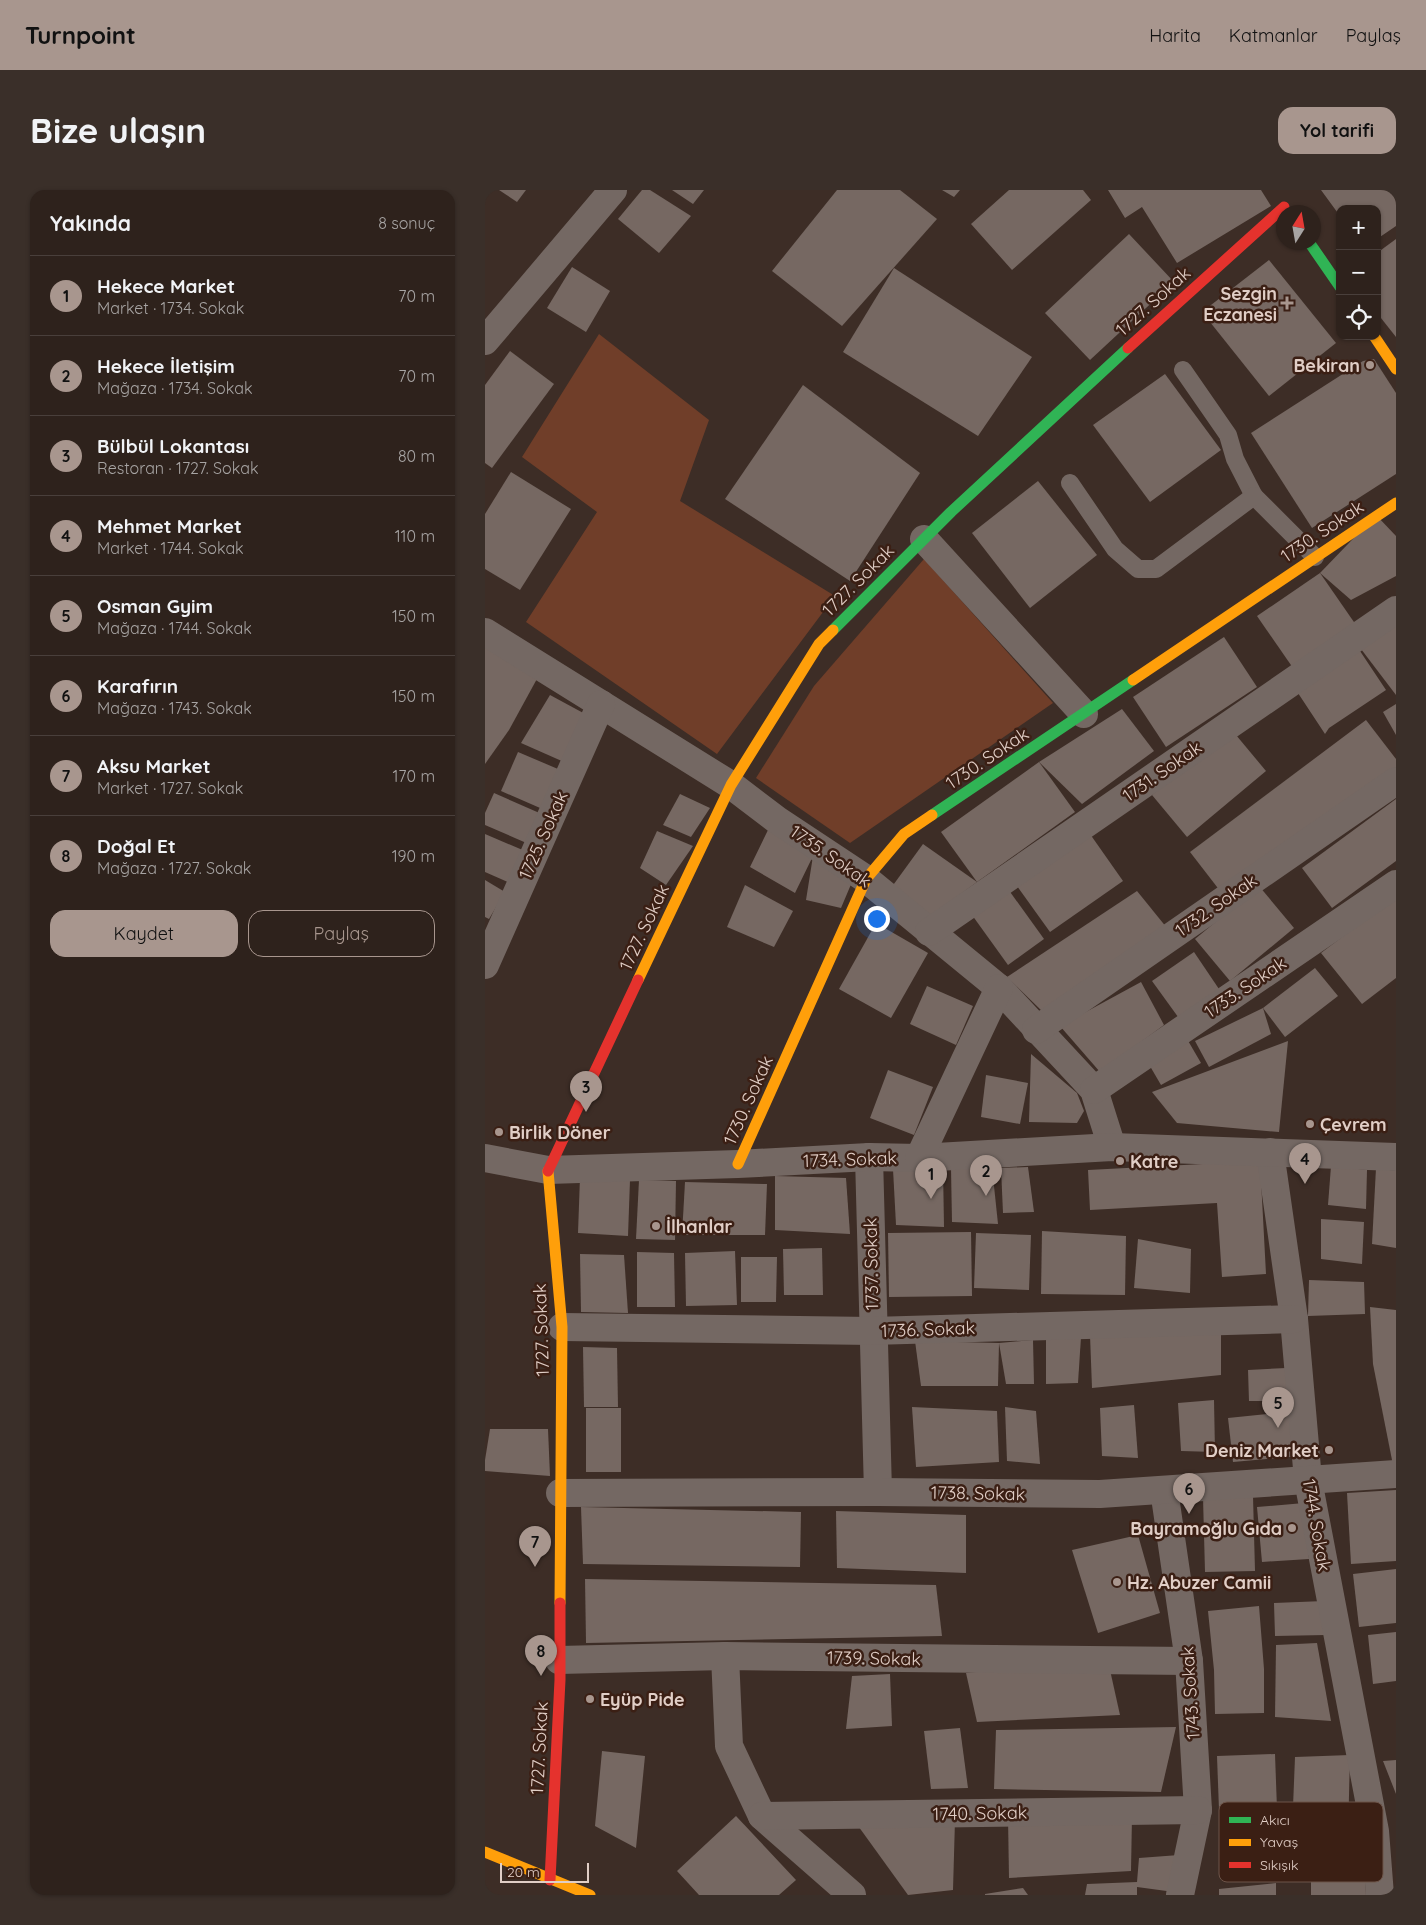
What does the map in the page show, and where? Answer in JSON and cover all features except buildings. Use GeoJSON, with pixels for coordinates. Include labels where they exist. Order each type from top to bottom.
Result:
{"type":"FeatureCollection","features":[{"type":"Feature","properties":{"kind":"street"},"geometry":{"type":"LineString","coordinates":[[485,341],[613,190]]}},
{"type":"Feature","properties":{"kind":"street","name":"1727. Sokak"},"geometry":{"type":"LineString","coordinates":[[550,1880],[560,1680],[562,1327],[548,1170],[731,785],[819,644],[924,539],[1104,369],[1276,213]]}},
{"type":"Feature","properties":{"kind":"street"},"geometry":{"type":"LineString","coordinates":[[1315,250],[1336,281]]}},
{"type":"Feature","properties":{"kind":"street"},"geometry":{"type":"LineString","coordinates":[[1376,340],[1395,366]]}},
{"type":"Feature","properties":{"kind":"street","name":"1730. Sokak"},"geometry":{"type":"LineString","coordinates":[[738,1164],[865,879],[904,834],[1396,503]]}},
{"type":"Feature","properties":{"kind":"street"},"geometry":{"type":"LineString","coordinates":[[924,539],[1084,714]]}},
{"type":"Feature","properties":{"kind":"street","name":"1731. Sokak"},"geometry":{"type":"LineString","coordinates":[[929,932],[1396,610]]}},
{"type":"Feature","properties":{"kind":"street","name":"1735. Sokak"},"geometry":{"type":"LineString","coordinates":[[485,632],[731,785],[777,820],[865,879],[999,988],[1094,1090],[1112,1146]]}},
{"type":"Feature","properties":{"kind":"street","name":"1725. Sokak"},"geometry":{"type":"LineString","coordinates":[[486,961],[601,704]]}},
{"type":"Feature","properties":{"kind":"street","name":"1732. Sokak"},"geometry":{"type":"LineString","coordinates":[[1037,1030],[1396,781]]}},
{"type":"Feature","properties":{"kind":"street","name":"1733. Sokak"},"geometry":{"type":"LineString","coordinates":[[1094,1090],[1396,884]]}},
{"type":"Feature","properties":{"kind":"street"},"geometry":{"type":"LineString","coordinates":[[919,1158],[999,988]]}},
{"type":"Feature","properties":{"kind":"street","name":"1734. Sokak"},"geometry":{"type":"LineString","coordinates":[[485,1158],[548,1170],[738,1164],[869,1157],[919,1158],[1112,1146],[1396,1157]]}},
{"type":"Feature","properties":{"kind":"street","name":"1744. Sokak"},"geometry":{"type":"LineString","coordinates":[[1270,1152],[1294,1319],[1308,1480],[1369,1802]]}},
{"type":"Feature","properties":{"kind":"street","name":"1737. Sokak"},"geometry":{"type":"LineString","coordinates":[[869,1157],[872,1331],[878,1492]]}},
{"type":"Feature","properties":{"kind":"street","name":"1736. Sokak"},"geometry":{"type":"LineString","coordinates":[[562,1327],[872,1331],[1294,1319]]}},
{"type":"Feature","properties":{"kind":"street","name":"1738. Sokak"},"geometry":{"type":"LineString","coordinates":[[560,1493],[878,1492],[1100,1494],[1396,1474]]}},
{"type":"Feature","properties":{"kind":"street","name":"1743. Sokak"},"geometry":{"type":"LineString","coordinates":[[1164,1490],[1189,1662],[1198,1810],[1179,1895]]}},
{"type":"Feature","properties":{"kind":"street"},"geometry":{"type":"LineString","coordinates":[[725,1656],[729,1746],[762,1816],[852,1895]]}},
{"type":"Feature","properties":{"kind":"street","name":"1739. Sokak"},"geometry":{"type":"LineString","coordinates":[[559,1660],[725,1656],[1189,1662]]}},
{"type":"Feature","properties":{"kind":"street","name":"1740. Sokak"},"geometry":{"type":"LineString","coordinates":[[762,1816],[1198,1810]]}},
{"type":"Feature","properties":{"kind":"street"},"geometry":{"type":"LineString","coordinates":[[485,1852],[586,1894]]}},
{"type":"Feature","properties":{"kind":"street","name":"1744. Sokak"},"geometry":{"type":"LineString","coordinates":[[1379,1882],[1380,1895]]}},
{"type":"Feature","properties":{"kind":"lane"},"geometry":{"type":"LineString","coordinates":[[1183,370],[1228,435],[1235,460],[1254,496],[1315,557]]}},
{"type":"Feature","properties":{"kind":"lane"},"geometry":{"type":"LineString","coordinates":[[1070,483],[1115,550],[1138,569],[1155,569],[1254,496]]}},
{"type":"Feature","properties":{"kind":"shaded area"},"geometry":{"type":"Polygon","coordinates":[[[599,334],[709,420],[680,501],[835,596],[717,754],[526,622],[597,512],[522,457],[599,334]]]}},
{"type":"Feature","properties":{"kind":"shaded area"},"geometry":{"type":"Polygon","coordinates":[[[924,559],[1053,703],[850,843],[756,778],[814,686],[924,559]]]}},
{"type":"Feature","properties":{"kind":"traffic: fast"},"geometry":{"type":"LineString","coordinates":[[1315,250],[1336,281]]}},
{"type":"Feature","properties":{"kind":"traffic: fast"},"geometry":{"type":"LineString","coordinates":[[833,630],[951,512],[1128,348]]}},
{"type":"Feature","properties":{"kind":"traffic: fast"},"geometry":{"type":"LineString","coordinates":[[932,815],[1133,680]]}},
{"type":"Feature","properties":{"kind":"traffic: slow"},"geometry":{"type":"LineString","coordinates":[[1377,340],[1396,369]]}},
{"type":"Feature","properties":{"kind":"traffic: slow"},"geometry":{"type":"LineString","coordinates":[[1133,680],[1396,503]]}},
{"type":"Feature","properties":{"kind":"traffic: slow"},"geometry":{"type":"LineString","coordinates":[[638,980],[731,785],[819,644],[833,630]]}},
{"type":"Feature","properties":{"kind":"traffic: slow"},"geometry":{"type":"LineString","coordinates":[[738,1164],[866,879],[904,834],[932,815]]}},
{"type":"Feature","properties":{"kind":"traffic: slow"},"geometry":{"type":"LineString","coordinates":[[548,1171],[562,1327],[560,1603]]}},
{"type":"Feature","properties":{"kind":"traffic: slow"},"geometry":{"type":"LineString","coordinates":[[485,1852],[590,1895]]}},
{"type":"Feature","properties":{"kind":"traffic: jam"},"geometry":{"type":"LineString","coordinates":[[1128,348],[1276,214]]}},
{"type":"Feature","properties":{"kind":"traffic: jam"},"geometry":{"type":"LineString","coordinates":[[548,1171],[638,980]]}},
{"type":"Feature","properties":{"kind":"traffic: jam"},"geometry":{"type":"LineString","coordinates":[[550,1880],[560,1680],[560,1603]]}},
{"type":"Feature","properties":{"kind":"place","name":"Sezgin Eczanesi"},"geometry":{"type":"Point","coordinates":[1287,303]}},
{"type":"Feature","properties":{"kind":"place","name":"Bekiran"},"geometry":{"type":"Point","coordinates":[1370,365]}},
{"type":"Feature","properties":{"kind":"place","name":"Bülbül Lokantası"},"geometry":{"type":"Point","coordinates":[586,1112]}},
{"type":"Feature","properties":{"kind":"place","name":"Çevrem"},"geometry":{"type":"Point","coordinates":[1310,1124]}},
{"type":"Feature","properties":{"kind":"place","name":"Birlik Döner"},"geometry":{"type":"Point","coordinates":[499,1132]}},
{"type":"Feature","properties":{"kind":"place","name":"Katre"},"geometry":{"type":"Point","coordinates":[1120,1161]}},
{"type":"Feature","properties":{"kind":"place","name":"Mehmet Market"},"geometry":{"type":"Point","coordinates":[1305,1184]}},
{"type":"Feature","properties":{"kind":"place","name":"Hekece İletişim"},"geometry":{"type":"Point","coordinates":[986,1196]}},
{"type":"Feature","properties":{"kind":"place","name":"Hekece Market"},"geometry":{"type":"Point","coordinates":[931,1199]}},
{"type":"Feature","properties":{"kind":"place","name":"İlhanlar"},"geometry":{"type":"Point","coordinates":[656,1226]}},
{"type":"Feature","properties":{"kind":"place","name":"Osman Gyim"},"geometry":{"type":"Point","coordinates":[1278,1428]}},
{"type":"Feature","properties":{"kind":"place","name":"Deniz Market"},"geometry":{"type":"Point","coordinates":[1329,1450]}},
{"type":"Feature","properties":{"kind":"place","name":"Karafırın"},"geometry":{"type":"Point","coordinates":[1189,1514]}},
{"type":"Feature","properties":{"kind":"place","name":"Bayramoğlu Gıda"},"geometry":{"type":"Point","coordinates":[1292,1528]}},
{"type":"Feature","properties":{"kind":"place","name":"Aksu Market"},"geometry":{"type":"Point","coordinates":[535,1567]}},
{"type":"Feature","properties":{"kind":"place","name":"Hz. Abuzer Camii"},"geometry":{"type":"Point","coordinates":[1117,1582]}},
{"type":"Feature","properties":{"kind":"place","name":"Doğal Et"},"geometry":{"type":"Point","coordinates":[541,1676]}},
{"type":"Feature","properties":{"kind":"place","name":"Eyüp Pide"},"geometry":{"type":"Point","coordinates":[590,1699]}}]}
